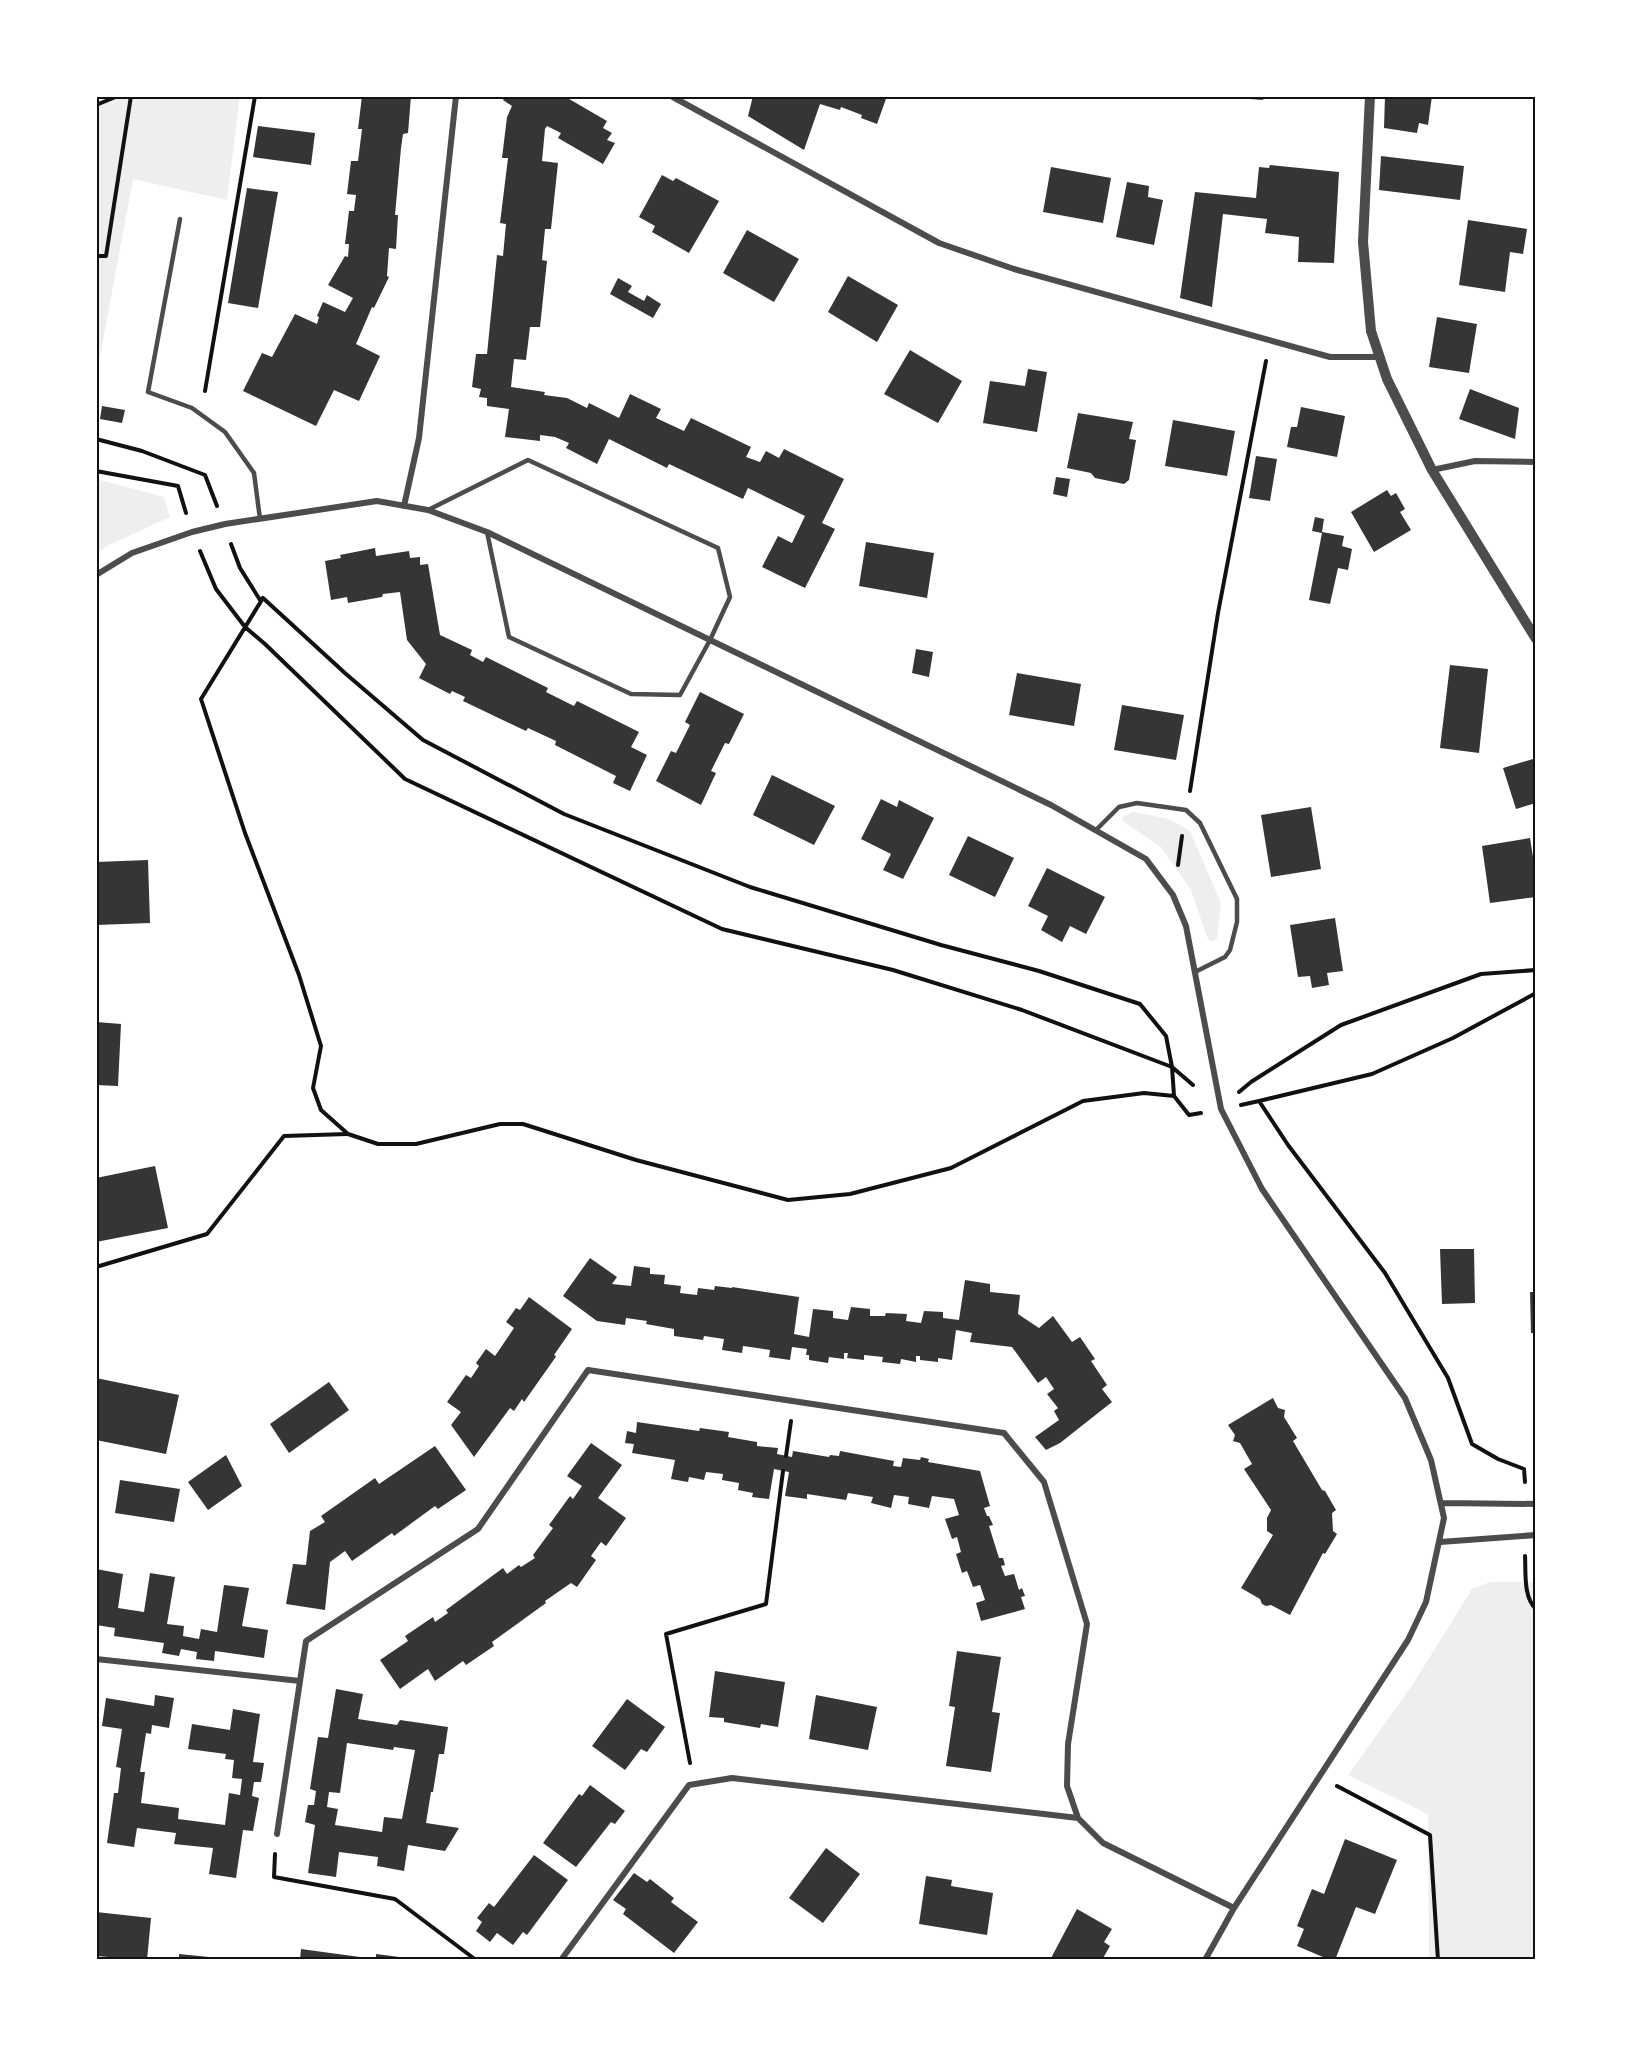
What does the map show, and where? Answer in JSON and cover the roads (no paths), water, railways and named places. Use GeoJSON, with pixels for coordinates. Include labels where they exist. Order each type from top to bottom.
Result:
{"type":"FeatureCollection","features":[{"type":"Feature","properties":{"kind":"street"},"geometry":{"type":"LineString","coordinates":[[404,506],[418,438],[456,96]]}},
{"type":"Feature","properties":{"kind":"street"},"geometry":{"type":"LineString","coordinates":[[671,96],[939,243],[1014,269],[1330,357],[1380,357]]}},
{"type":"Feature","properties":{"kind":"street"},"geometry":{"type":"LineString","coordinates":[[1370,96],[1363,242],[1371,331],[1387,379],[1432,470],[1536,639]]}},
{"type":"Feature","properties":{"kind":"street"},"geometry":{"type":"LineString","coordinates":[[1432,470],[1475,461],[1536,462]]}},
{"type":"Feature","properties":{"kind":"street"},"geometry":{"type":"LineString","coordinates":[[96,575],[132,553],[192,532],[225,524],[377,501],[428,510],[487,532],[1040,799],[1146,860],[1173,895],[1186,926],[1221,1109],[1262,1189],[1405,1398],[1431,1460],[1444,1518],[1426,1602],[1408,1640],[1234,1908],[1205,1960]]}},
{"type":"Feature","properties":{"kind":"street"},"geometry":{"type":"LineString","coordinates":[[277,1834],[306,1641],[478,1529],[588,1371],[1004,1432],[1044,1482],[1087,1624],[1068,1744],[1066,1786],[1078,1818],[1104,1842],[1234,1908]]}},
{"type":"Feature","properties":{"kind":"street"},"geometry":{"type":"LineString","coordinates":[[1441,1503],[1536,1504]]}},
{"type":"Feature","properties":{"kind":"street"},"geometry":{"type":"LineString","coordinates":[[1440,1542],[1536,1535]]}},
{"type":"Feature","properties":{"kind":"street"},"geometry":{"type":"LineString","coordinates":[[96,1659],[300,1681]]}},
{"type":"Feature","properties":{"kind":"street"},"geometry":{"type":"LineString","coordinates":[[561,1960],[689,1785],[732,1778],[1078,1818]]}},
{"type":"Feature","properties":{"kind":"lane"},"geometry":{"type":"LineString","coordinates":[[180,219],[148,392],[192,408],[225,432],[254,472],[260,519]]}},
{"type":"Feature","properties":{"kind":"lane"},"geometry":{"type":"LineString","coordinates":[[428,510],[528,459],[718,548],[730,597],[680,695],[631,694],[509,637],[487,532]]}},
{"type":"Feature","properties":{"kind":"lane"},"geometry":{"type":"LineString","coordinates":[[1096,830],[1119,807],[1137,803],[1186,810],[1200,823],[1237,899],[1237,921],[1230,950],[1225,957],[1195,972]]}}]}
